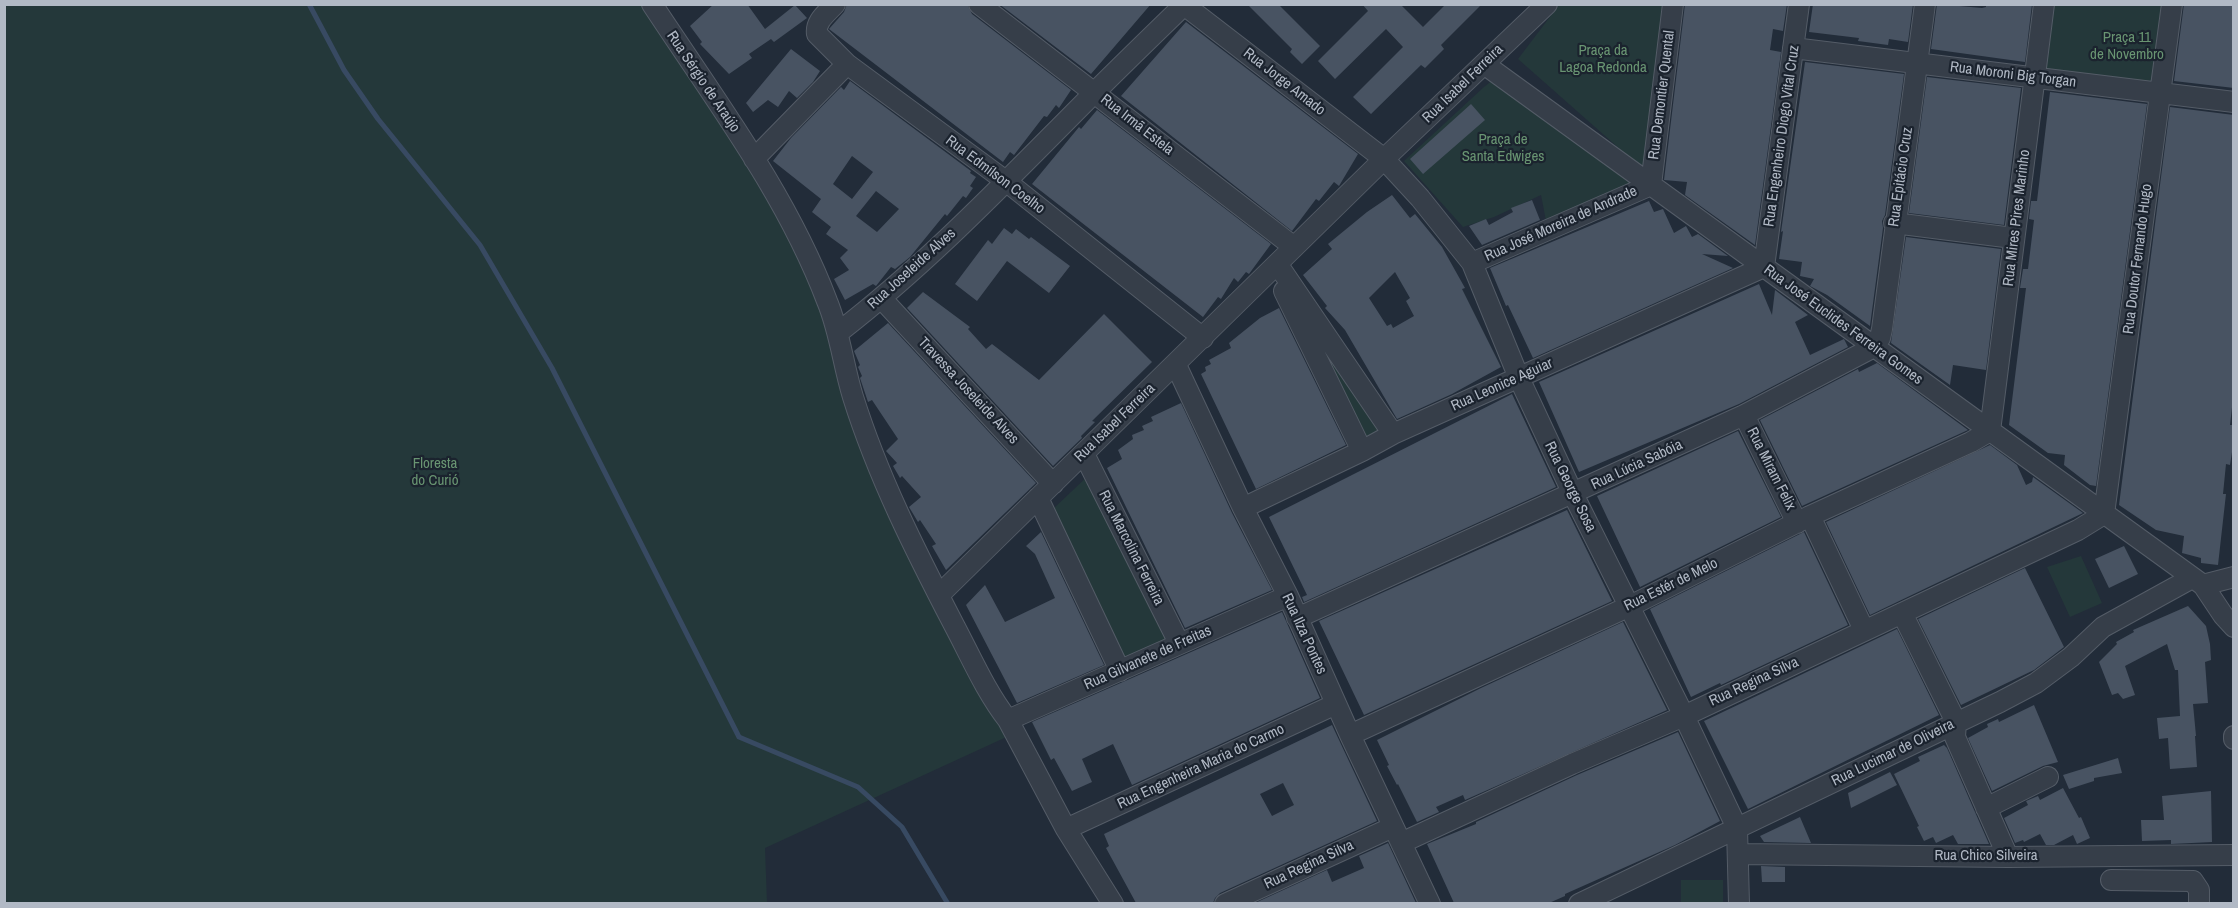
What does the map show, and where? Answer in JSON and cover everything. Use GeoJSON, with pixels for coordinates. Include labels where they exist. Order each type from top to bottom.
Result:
{"type":"FeatureCollection","features":[{"type":"Feature","properties":{"kind":"street","name":"Rua Sérgio de Araújo"},"geometry":{"type":"LineString","coordinates":[[652,4],[754,159],[801,239],[839,332]]}},
{"type":"Feature","properties":{"kind":"street","name":"Rua Edmílson Coelho"},"geometry":{"type":"LineString","coordinates":[[835,4],[819,22],[816,28],[817,34],[847,64],[1007,182],[1203,338]]}},
{"type":"Feature","properties":{"kind":"street","name":"Rua Irmã Estela"},"geometry":{"type":"LineString","coordinates":[[980,4],[1294,247]]}},
{"type":"Feature","properties":{"kind":"street","name":"Rua Isabel Ferreira"},"geometry":{"type":"LineString","coordinates":[[939,596],[1384,159],[1546,4]]}},
{"type":"Feature","properties":{"kind":"street","name":"Rua Demontier Quental"},"geometry":{"type":"LineString","coordinates":[[1651,185],[1673,4]]}},
{"type":"Feature","properties":{"kind":"street","name":"Rua Engenheiro Diogo Vital Cruz"},"geometry":{"type":"LineString","coordinates":[[1764,267],[1799,4]]}},
{"type":"Feature","properties":{"kind":"street","name":"Rua Epitácio Cruz"},"geometry":{"type":"LineString","coordinates":[[1874,347],[1880,338],[1882,329],[1894,224],[1925,4]]}},
{"type":"Feature","properties":{"kind":"street","name":"Rua Mires Pires Marinho"},"geometry":{"type":"LineString","coordinates":[[1990,431],[2044,4]]}},
{"type":"Feature","properties":{"kind":"street","name":"Rua Doutor Fernando Hugo"},"geometry":{"type":"LineString","coordinates":[[2104,514],[2172,4]]}},
{"type":"Feature","properties":{"kind":"street","name":"Rua Joseleide Alves"},"geometry":{"type":"LineString","coordinates":[[839,332],[882,299],[1007,182],[1094,92],[1184,5]]}},
{"type":"Feature","properties":{"kind":"street","name":"Rua Jorge Amado"},"geometry":{"type":"LineString","coordinates":[[1184,5],[1384,159]]}},
{"type":"Feature","properties":{"kind":"street","name":"Rua Moroni Big Torgan"},"geometry":{"type":"LineString","coordinates":[[1793,48],[2234,102]]}},
{"type":"Feature","properties":{"kind":"street"},"geometry":{"type":"LineString","coordinates":[[754,159],[847,64]]}},
{"type":"Feature","properties":{"kind":"street","name":"Rua José Euclides Ferreira Gomes"},"geometry":{"type":"LineString","coordinates":[[1484,64],[2198,581]]}},
{"type":"Feature","properties":{"kind":"street","name":"Rua George Sosa"},"geometry":{"type":"LineString","coordinates":[[1384,159],[1420,198],[1472,263],[1519,378],[1573,494],[1630,606],[1737,828]]}},
{"type":"Feature","properties":{"kind":"street","name":"Rua José Moreira de Andrade"},"geometry":{"type":"LineString","coordinates":[[1472,263],[1651,185]]}},
{"type":"Feature","properties":{"kind":"street"},"geometry":{"type":"LineString","coordinates":[[1894,224],[2013,238]]}},
{"type":"Feature","properties":{"kind":"street"},"geometry":{"type":"LineString","coordinates":[[1276,267],[1393,434]]}},
{"type":"Feature","properties":{"kind":"street"},"geometry":{"type":"LineString","coordinates":[[1276,267],[1362,451]]}},
{"type":"Feature","properties":{"kind":"street","name":"Rua Leonice Aguiar"},"geometry":{"type":"LineString","coordinates":[[1243,508],[1393,434],[1764,267]]}},
{"type":"Feature","properties":{"kind":"street","name":"Travessa Joseleide Alves"},"geometry":{"type":"LineString","coordinates":[[882,299],[1053,484]]}},
{"type":"Feature","properties":{"kind":"street"},"geometry":{"type":"LineString","coordinates":[[839,332],[844,362],[871,450],[903,524],[986,685],[1008,720],[1066,829],[1113,903]]}},
{"type":"Feature","properties":{"kind":"street","name":"Rua Lúcia Sabóia"},"geometry":{"type":"LineString","coordinates":[[1298,618],[1744,416],[1874,347]]}},
{"type":"Feature","properties":{"kind":"street","name":"Rua Ilza Pontes"},"geometry":{"type":"LineString","coordinates":[[1176,365],[1243,508],[1288,596],[1350,735],[1430,903]]}},
{"type":"Feature","properties":{"kind":"street","name":"Rua Miram Felix"},"geometry":{"type":"LineString","coordinates":[[1744,416],[1864,630]]}},
{"type":"Feature","properties":{"kind":"street","name":"Rua Estér de Melo"},"geometry":{"type":"LineString","coordinates":[[1350,735],[1630,606],[1990,431]]}},
{"type":"Feature","properties":{"kind":"street","name":"Rua Marcolina Ferreira"},"geometry":{"type":"LineString","coordinates":[[1084,454],[1179,643]]}},
{"type":"Feature","properties":{"kind":"street"},"geometry":{"type":"LineString","coordinates":[[1038,498],[1120,671]]}},
{"type":"Feature","properties":{"kind":"street","name":"Rua Regina Silva"},"geometry":{"type":"LineString","coordinates":[[1225,903],[1572,764],[1684,716],[2078,530],[2104,514]]}},
{"type":"Feature","properties":{"kind":"street","name":"Rua Lucimar de Oliveira"},"geometry":{"type":"LineString","coordinates":[[1579,903],[2036,683],[2071,657],[2103,627],[2198,581],[2234,577]]}},
{"type":"Feature","properties":{"kind":"street"},"geometry":{"type":"LineString","coordinates":[[2198,581],[2234,627]]}},
{"type":"Feature","properties":{"kind":"street","name":"Rua Gilvanete de Freitas"},"geometry":{"type":"LineString","coordinates":[[1008,720],[1288,596]]}},
{"type":"Feature","properties":{"kind":"street"},"geometry":{"type":"LineString","coordinates":[[1902,613],[1956,722],[1955,737],[2007,857]]}},
{"type":"Feature","properties":{"kind":"street","name":"Rua Engenheira Maria do Carmo"},"geometry":{"type":"LineString","coordinates":[[1066,829],[1336,704]]}},
{"type":"Feature","properties":{"kind":"street"},"geometry":{"type":"LineString","coordinates":[[1986,808],[2048,777]]}},
{"type":"Feature","properties":{"kind":"street"},"geometry":{"type":"LineString","coordinates":[[1737,828],[1739,903]]}},
{"type":"Feature","properties":{"kind":"street","name":"Rua Chico Silveira"},"geometry":{"type":"LineString","coordinates":[[1738,854],[2007,857],[2234,855]]}},
{"type":"Feature","properties":{"kind":"street"},"geometry":{"type":"LineString","coordinates":[[2111,879],[2193,880],[2199,890],[2199,903]]}},
{"type":"Feature","properties":{"kind":"green space","name":"Floresta do Curió"},"geometry":{"type":"Polygon","coordinates":[[[5,5],[648,5],[775,191],[851,343],[869,441],[1013,734],[765,848],[767,903],[5,904],[5,5]]]}},
{"type":"Feature","properties":{"kind":"green space","name":"Praça da Lagoa Redonda"},"geometry":{"type":"Polygon","coordinates":[[[1559,5],[1666,5],[1646,172],[1518,59],[1559,5]]]}},
{"type":"Feature","properties":{"kind":"green space","name":"Praça 11 de Novembro"},"geometry":{"type":"Polygon","coordinates":[[[2043,5],[2174,5],[2164,94],[2035,76],[2043,5]]]}},
{"type":"Feature","properties":{"kind":"green space","name":"Praça de Santa Edwiges"},"geometry":{"type":"Polygon","coordinates":[[[1503,72],[1642,184],[1547,226],[1541,195],[1494,217],[1463,227],[1404,161],[1503,72]]]}},
{"type":"Feature","properties":{"kind":"green space"},"geometry":{"type":"Polygon","coordinates":[[[1294,291],[1384,430],[1362,441],[1294,291]]]}},
{"type":"Feature","properties":{"kind":"green space"},"geometry":{"type":"Polygon","coordinates":[[[1091,473],[1171,639],[1125,661],[1053,509],[1091,473]]]}},
{"type":"Feature","properties":{"kind":"green space"},"geometry":{"type":"Polygon","coordinates":[[[2081,556],[2102,603],[2070,617],[2047,567],[2081,556]]]}},
{"type":"Feature","properties":{"kind":"green space"},"geometry":{"type":"Polygon","coordinates":[[[1681,880],[1723,880],[1723,903],[1681,903],[1681,880]]]}},
{"type":"Feature","properties":{"kind":"building"},"geometry":{"type":"Polygon","coordinates":[[[714,4],[747,4],[765,29],[795,5],[807,18],[774,42],[771,39],[749,54],[752,58],[729,74],[700,44],[702,42],[690,26],[714,4]]]}},
{"type":"Feature","properties":{"kind":"building"},"geometry":{"type":"Polygon","coordinates":[[[847,4],[967,4],[972,14],[1071,90],[1059,108],[1056,105],[1047,117],[1044,116],[1014,155],[1010,152],[1003,162],[829,29],[844,12],[847,4]]]}},
{"type":"Feature","properties":{"kind":"building"},"geometry":{"type":"Polygon","coordinates":[[[999,4],[1151,4],[1091,74],[999,4]]]}},
{"type":"Feature","properties":{"kind":"building"},"geometry":{"type":"Polygon","coordinates":[[[1247,4],[1278,4],[1320,46],[1302,64],[1290,52],[1292,49],[1247,4]]]}},
{"type":"Feature","properties":{"kind":"building"},"geometry":{"type":"Polygon","coordinates":[[[1362,4],[1400,4],[1423,27],[1446,4],[1482,4],[1441,45],[1444,49],[1425,68],[1421,65],[1371,114],[1353,97],[1403,47],[1386,29],[1335,79],[1318,61],[1368,11],[1362,4]]]}},
{"type":"Feature","properties":{"kind":"building"},"geometry":{"type":"Polygon","coordinates":[[[1685,4],[1787,4],[1783,31],[1773,29],[1770,50],[1781,52],[1755,245],[1685,195],[1687,182],[1664,180],[1685,4]]]}},
{"type":"Feature","properties":{"kind":"building"},"geometry":{"type":"Polygon","coordinates":[[[1813,4],[1913,4],[1908,42],[1889,39],[1888,45],[1858,41],[1859,38],[1809,32],[1813,4]]]}},
{"type":"Feature","properties":{"kind":"building"},"geometry":{"type":"Polygon","coordinates":[[[1937,4],[1982,8],[1986,7],[1986,4],[2032,4],[2025,62],[1931,49],[1937,4]]]}},
{"type":"Feature","properties":{"kind":"building"},"geometry":{"type":"Polygon","coordinates":[[[2184,4],[2234,4],[2234,88],[2174,81],[2184,4]]]}},
{"type":"Feature","properties":{"kind":"building"},"geometry":{"type":"Polygon","coordinates":[[[1186,22],[1358,154],[1339,186],[1334,182],[1319,201],[1316,199],[1292,231],[1121,96],[1186,22]]]}},
{"type":"Feature","properties":{"kind":"building"},"geometry":{"type":"Polygon","coordinates":[[[791,49],[820,71],[813,82],[797,98],[789,91],[778,107],[768,100],[753,112],[746,103],[791,49]]]}},
{"type":"Feature","properties":{"kind":"building"},"geometry":{"type":"Polygon","coordinates":[[[1805,62],[1904,74],[1885,215],[1882,221],[1870,326],[1827,295],[1810,286],[1814,279],[1800,276],[1802,262],[1779,259],[1805,62]]]}},
{"type":"Feature","properties":{"kind":"building"},"geometry":{"type":"Polygon","coordinates":[[[1927,77],[2021,88],[2004,225],[1909,213],[1927,77]]]}},
{"type":"Feature","properties":{"kind":"building"},"geometry":{"type":"Polygon","coordinates":[[[850,81],[976,177],[970,186],[973,188],[966,198],[963,196],[947,216],[945,214],[910,257],[895,269],[891,267],[876,286],[873,284],[845,300],[834,279],[849,270],[840,258],[848,250],[826,234],[831,227],[812,212],[821,199],[773,161],[791,138],[841,87],[844,90],[850,81]],[[852,156],[833,184],[852,199],[873,172],[852,156]],[[876,191],[856,216],[877,232],[899,209],[876,191]]]}},
{"type":"Feature","properties":{"kind":"building"},"geometry":{"type":"Polygon","coordinates":[[[2050,92],[2147,104],[2096,486],[2090,485],[2064,465],[2065,455],[2048,453],[2009,425],[2026,288],[2020,288],[2023,269],[2028,269],[2034,220],[2029,219],[2031,201],[2037,201],[2050,92]]]}},
{"type":"Feature","properties":{"kind":"building"},"geometry":{"type":"Polygon","coordinates":[[[1471,104],[1485,120],[1423,174],[1410,159],[1471,104]]]}},
{"type":"Feature","properties":{"kind":"building"},"geometry":{"type":"Polygon","coordinates":[[[2170,107],[2234,115],[2234,390],[2230,425],[2234,425],[2234,439],[2230,465],[2226,464],[2223,494],[2226,494],[2218,565],[2201,563],[2201,558],[2182,553],[2184,536],[2156,530],[2119,505],[2170,107]]]}},
{"type":"Feature","properties":{"kind":"building"},"geometry":{"type":"Polygon","coordinates":[[[1097,110],[1271,244],[1249,274],[1246,272],[1238,282],[1234,278],[1221,299],[1218,297],[1203,317],[1032,184],[1079,127],[1081,129],[1097,110]]]}},
{"type":"Feature","properties":{"kind":"building"},"geometry":{"type":"Polygon","coordinates":[[[1392,195],[1410,218],[1415,214],[1442,247],[1465,288],[1462,289],[1501,367],[1452,394],[1397,419],[1345,330],[1325,308],[1327,306],[1303,275],[1332,249],[1328,244],[1392,195]],[[1395,272],[1369,298],[1387,326],[1391,324],[1393,328],[1414,316],[1406,301],[1410,298],[1395,272]]]}},
{"type":"Feature","properties":{"kind":"building"},"geometry":{"type":"Polygon","coordinates":[[[1532,200],[1540,220],[1482,245],[1469,226],[1486,219],[1489,225],[1513,212],[1511,208],[1532,200]]]}},
{"type":"Feature","properties":{"kind":"building"},"geometry":{"type":"Polygon","coordinates":[[[1649,201],[1654,212],[1663,209],[1674,233],[1686,226],[1692,237],[1698,234],[1728,256],[1702,254],[1733,268],[1533,358],[1508,305],[1506,306],[1490,268],[1649,201]]]}},
{"type":"Feature","properties":{"kind":"building"},"geometry":{"type":"Polygon","coordinates":[[[1004,228],[1012,234],[1016,229],[1029,239],[1031,237],[1070,266],[1049,293],[1007,261],[977,301],[955,284],[988,240],[992,244],[1004,228]]]}},
{"type":"Feature","properties":{"kind":"building"},"geometry":{"type":"Polygon","coordinates":[[[1906,237],[2001,249],[1986,370],[1953,365],[1950,385],[1891,343],[1906,237]]]}},
{"type":"Feature","properties":{"kind":"building"},"geometry":{"type":"Polygon","coordinates":[[[1759,284],[1772,315],[1775,290],[1808,315],[1795,322],[1810,355],[1844,339],[1848,347],[1739,404],[1579,472],[1539,382],[1759,284]]]}},
{"type":"Feature","properties":{"kind":"building"},"geometry":{"type":"Polygon","coordinates":[[[923,292],[970,327],[968,329],[986,349],[992,344],[1039,380],[1104,314],[1152,362],[1092,421],[1095,422],[1081,436],[1082,438],[1053,466],[907,308],[923,292]]]}},
{"type":"Feature","properties":{"kind":"building"},"geometry":{"type":"Polygon","coordinates":[[[1279,308],[1346,445],[1256,489],[1201,374],[1206,371],[1205,367],[1211,364],[1209,360],[1231,348],[1229,343],[1260,318],[1279,308]]]}},
{"type":"Feature","properties":{"kind":"building"},"geometry":{"type":"Polygon","coordinates":[[[888,323],[1036,483],[946,570],[932,546],[936,544],[909,507],[921,497],[902,476],[900,478],[893,466],[897,463],[886,451],[898,439],[872,400],[868,402],[860,378],[862,376],[858,367],[860,365],[854,351],[888,323]]]}},
{"type":"Feature","properties":{"kind":"building"},"geometry":{"type":"Polygon","coordinates":[[[1877,363],[1968,430],[1802,506],[1760,420],[1858,369],[1859,372],[1877,363]]]}},
{"type":"Feature","properties":{"kind":"building"},"geometry":{"type":"Polygon","coordinates":[[[1512,394],[1556,487],[1304,602],[1302,597],[1307,595],[1269,517],[1512,394]]]}},
{"type":"Feature","properties":{"kind":"building"},"geometry":{"type":"Polygon","coordinates":[[[1181,403],[1232,513],[1272,590],[1185,628],[1107,468],[1122,459],[1118,450],[1133,439],[1132,435],[1144,430],[1142,426],[1153,421],[1151,417],[1181,403]]]}},
{"type":"Feature","properties":{"kind":"building"},"geometry":{"type":"Polygon","coordinates":[[[1738,431],[1781,517],[1640,587],[1597,496],[1738,431]]]}},
{"type":"Feature","properties":{"kind":"building"},"geometry":{"type":"Polygon","coordinates":[[[1990,445],[2017,465],[2026,485],[2032,482],[2033,477],[2083,513],[1870,615],[1826,522],[1990,445]]]}},
{"type":"Feature","properties":{"kind":"building"},"geometry":{"type":"Polygon","coordinates":[[[1567,510],[1612,601],[1364,715],[1319,621],[1567,510]]]}},
{"type":"Feature","properties":{"kind":"building"},"geometry":{"type":"Polygon","coordinates":[[[1041,532],[1104,665],[1017,703],[966,605],[985,585],[1005,622],[1055,598],[1035,554],[1026,546],[1041,532]]]}},
{"type":"Feature","properties":{"kind":"building"},"geometry":{"type":"Polygon","coordinates":[[[1804,532],[1848,625],[1691,697],[1650,609],[1804,532]]]}},
{"type":"Feature","properties":{"kind":"building"},"geometry":{"type":"Polygon","coordinates":[[[2124,546],[2138,574],[2109,588],[2095,559],[2124,546]]]}},
{"type":"Feature","properties":{"kind":"building"},"geometry":{"type":"Polygon","coordinates":[[[2025,568],[2064,647],[2034,670],[1961,705],[1918,619],[2025,568]]]}},
{"type":"Feature","properties":{"kind":"building"},"geometry":{"type":"Polygon","coordinates":[[[2188,606],[2206,626],[2210,644],[2211,660],[2205,662],[2208,703],[2193,704],[2197,767],[2170,769],[2168,738],[2159,739],[2157,718],[2180,716],[2178,670],[2175,670],[2167,644],[2125,666],[2135,695],[2123,699],[2118,693],[2112,695],[2099,662],[2117,644],[2116,642],[2134,632],[2133,630],[2188,606]]]}},
{"type":"Feature","properties":{"kind":"building"},"geometry":{"type":"Polygon","coordinates":[[[1282,612],[1320,698],[1132,785],[1113,744],[1082,759],[1092,782],[1072,791],[1054,758],[1051,760],[1032,722],[1282,612]]]}},
{"type":"Feature","properties":{"kind":"building"},"geometry":{"type":"Polygon","coordinates":[[[1623,622],[1667,710],[1465,800],[1463,795],[1436,807],[1439,812],[1417,822],[1387,766],[1389,765],[1377,740],[1481,688],[1623,622]]]}},
{"type":"Feature","properties":{"kind":"building"},"geometry":{"type":"Polygon","coordinates":[[[1897,629],[1939,715],[1748,809],[1704,721],[1897,629]]]}},
{"type":"Feature","properties":{"kind":"building"},"geometry":{"type":"Polygon","coordinates":[[[2034,705],[2058,762],[2043,766],[1992,791],[1968,738],[1988,727],[1987,724],[1998,719],[1999,722],[2034,705]]]}},
{"type":"Feature","properties":{"kind":"building"},"geometry":{"type":"Polygon","coordinates":[[[1332,725],[1377,821],[1220,893],[1213,903],[1136,903],[1106,848],[1109,846],[1104,834],[1332,725]],[[1283,783],[1260,794],[1272,816],[1294,805],[1283,783]]]}},
{"type":"Feature","properties":{"kind":"building"},"geometry":{"type":"Polygon","coordinates":[[[1678,732],[1720,821],[1675,845],[1549,903],[1454,903],[1427,844],[1476,824],[1577,775],[1678,732]]]}},
{"type":"Feature","properties":{"kind":"building"},"geometry":{"type":"Polygon","coordinates":[[[1944,745],[1989,844],[1958,844],[1953,835],[1936,843],[1933,837],[1924,841],[1917,827],[1919,826],[1894,774],[1920,761],[1918,757],[1944,745]]]}},
{"type":"Feature","properties":{"kind":"building"},"geometry":{"type":"Polygon","coordinates":[[[2118,758],[2122,773],[2094,778],[2094,781],[2069,789],[2063,775],[2118,758]]]}},
{"type":"Feature","properties":{"kind":"building"},"geometry":{"type":"Polygon","coordinates":[[[1890,772],[1897,785],[1851,808],[1848,793],[1890,772]]]}},
{"type":"Feature","properties":{"kind":"building"},"geometry":{"type":"Polygon","coordinates":[[[2063,788],[2079,818],[2081,817],[2090,838],[2077,844],[2073,835],[2054,845],[2046,845],[2040,834],[2024,842],[2023,840],[2015,843],[2004,818],[2028,805],[2026,801],[2038,796],[2040,800],[2063,788]]]}},
{"type":"Feature","properties":{"kind":"building"},"geometry":{"type":"Polygon","coordinates":[[[2211,791],[2212,842],[2171,844],[2171,840],[2142,841],[2141,820],[2164,820],[2162,796],[2211,791]]]}},
{"type":"Feature","properties":{"kind":"building"},"geometry":{"type":"Polygon","coordinates":[[[1800,817],[1811,843],[1764,842],[1760,836],[1800,817]]]}},
{"type":"Feature","properties":{"kind":"building"},"geometry":{"type":"Polygon","coordinates":[[[1388,843],[1416,903],[1255,903],[1327,870],[1332,882],[1364,868],[1359,856],[1388,843]]]}},
{"type":"Feature","properties":{"kind":"building"},"geometry":{"type":"Polygon","coordinates":[[[1761,866],[1785,867],[1785,882],[1762,882],[1761,866]]]}},
{"type":"Feature","properties":{"kind":"waterway"},"geometry":{"type":"LineString","coordinates":[[309,4],[344,70],[378,119],[480,245],[552,368],[739,737],[858,787],[902,827],[948,904]]}}]}
